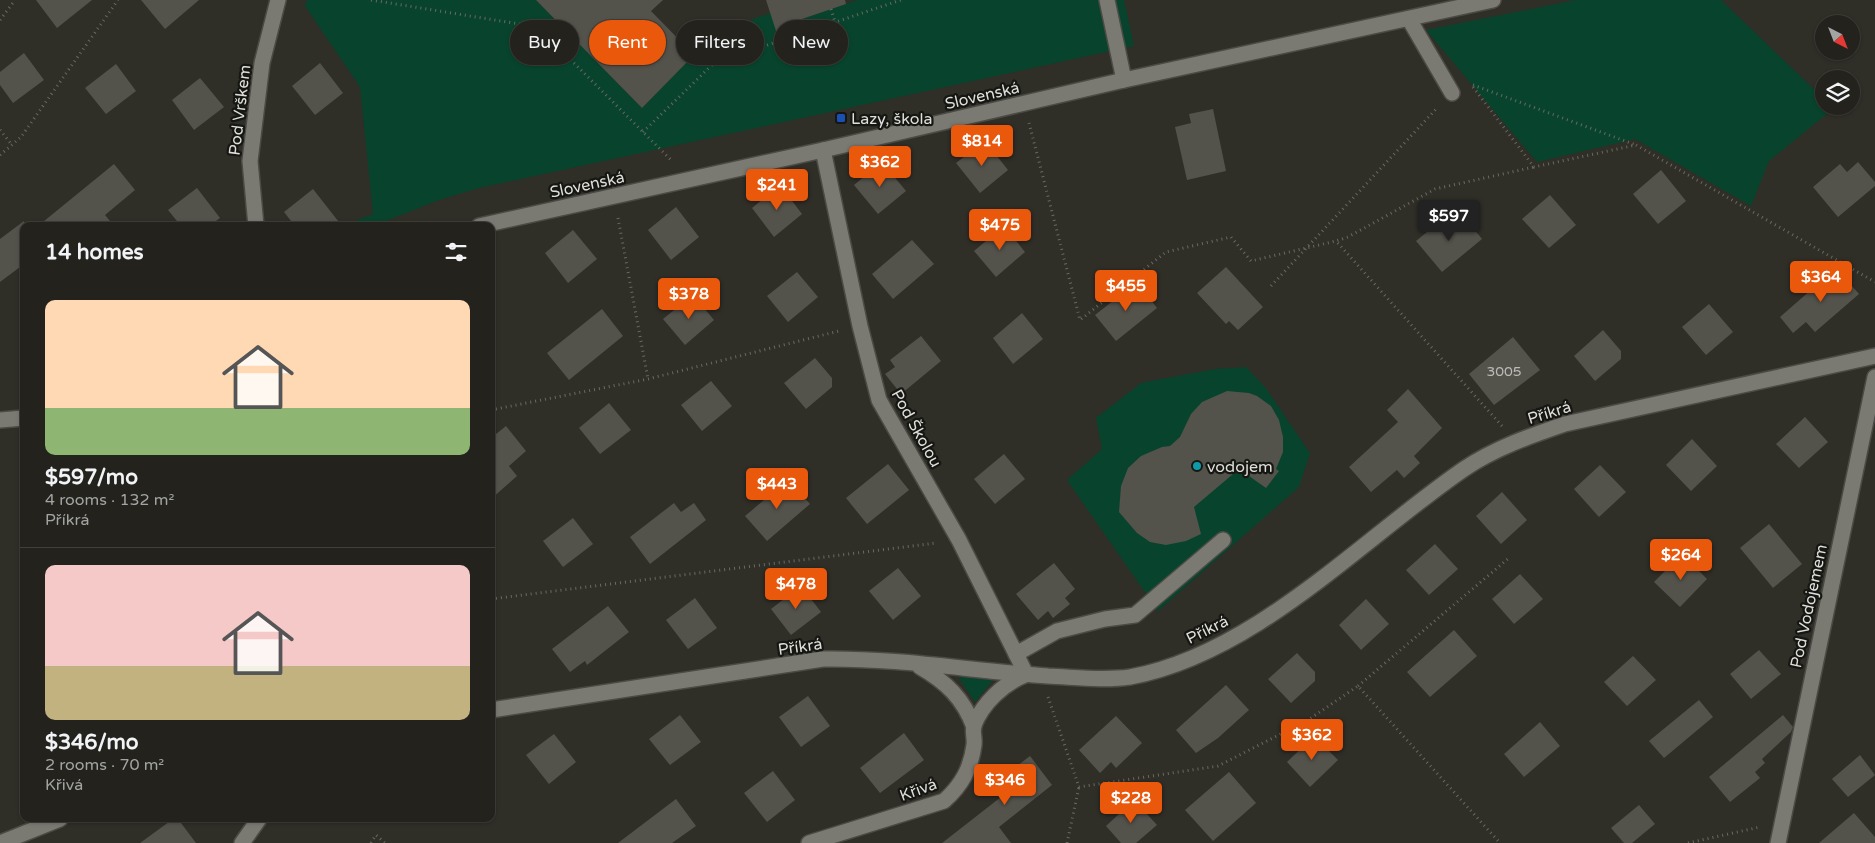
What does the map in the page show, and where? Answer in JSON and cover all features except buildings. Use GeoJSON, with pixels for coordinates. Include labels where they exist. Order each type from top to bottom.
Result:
{"type":"FeatureCollection","features":[{"type":"Feature","properties":{"kind":"street","name":"Pod Vrškem"},"geometry":{"type":"LineString","coordinates":[[256,222],[250,161],[262,63],[278,0]]}},
{"type":"Feature","properties":{"kind":"street"},"geometry":{"type":"LineString","coordinates":[[1107,0],[1124,80]]}},
{"type":"Feature","properties":{"kind":"street","name":"Slovenská"},"geometry":{"type":"LineString","coordinates":[[495,222],[823,150],[1124,80],[1493,0]]}},
{"type":"Feature","properties":{"kind":"street"},"geometry":{"type":"LineString","coordinates":[[1409,19],[1452,92]]}},
{"type":"Feature","properties":{"kind":"street","name":"Pod Školou"},"geometry":{"type":"LineString","coordinates":[[823,150],[860,326],[879,400],[959,540],[1016,654],[1033,675]]}},
{"type":"Feature","properties":{"kind":"street","name":"Příkrá"},"geometry":{"type":"LineString","coordinates":[[495,709],[824,659],[864,658],[1033,675],[1089,678],[1128,677],[1160,669],[1216,647],[1272,614],[1466,468],[1515,441],[1565,424],[1875,356]]}},
{"type":"Feature","properties":{"kind":"street","name":"Pod Vodojemem"},"geometry":{"type":"LineString","coordinates":[[1779,837],[1875,377]]}},
{"type":"Feature","properties":{"kind":"street"},"geometry":{"type":"LineString","coordinates":[[0,420],[20,418]]}},
{"type":"Feature","properties":{"kind":"street"},"geometry":{"type":"LineString","coordinates":[[1016,654],[1057,631],[1105,619],[1135,615],[1224,540]]}},
{"type":"Feature","properties":{"kind":"street"},"geometry":{"type":"LineString","coordinates":[[914,664],[939,678],[954,691],[967,710],[974,727]]}},
{"type":"Feature","properties":{"kind":"street","name":"Křivá"},"geometry":{"type":"LineString","coordinates":[[809,843],[944,801],[956,790],[966,775],[972,755],[974,727],[983,709],[999,690],[1012,680],[1033,675]]}},
{"type":"Feature","properties":{"kind":"street"},"geometry":{"type":"LineString","coordinates":[[0,843],[52,822]]}},
{"type":"Feature","properties":{"kind":"street"},"geometry":{"type":"LineString","coordinates":[[242,843],[257,822]]}},
{"type":"Feature","properties":{"kind":"path"},"geometry":{"type":"LineString","coordinates":[[0,20],[15,0]]}},
{"type":"Feature","properties":{"kind":"path"},"geometry":{"type":"LineString","coordinates":[[0,155],[21,137],[118,0]]}},
{"type":"Feature","properties":{"kind":"path"},"geometry":{"type":"LineString","coordinates":[[371,0],[391,1],[510,21]]}},
{"type":"Feature","properties":{"kind":"path"},"geometry":{"type":"LineString","coordinates":[[841,20],[901,0]]}},
{"type":"Feature","properties":{"kind":"path"},"geometry":{"type":"LineString","coordinates":[[830,9],[834,20]]}},
{"type":"Feature","properties":{"kind":"path"},"geometry":{"type":"LineString","coordinates":[[642,132],[714,62],[774,42]]}},
{"type":"Feature","properties":{"kind":"path"},"geometry":{"type":"LineString","coordinates":[[575,65],[676,165]]}},
{"type":"Feature","properties":{"kind":"path"},"geometry":{"type":"LineString","coordinates":[[1471,85],[1534,167]]}},
{"type":"Feature","properties":{"kind":"path"},"geometry":{"type":"LineString","coordinates":[[1271,286],[1452,92],[1471,85],[1636,145],[1875,282]]}},
{"type":"Feature","properties":{"kind":"path"},"geometry":{"type":"LineString","coordinates":[[1028,120],[1080,320],[1166,252],[1231,237],[1250,261],[1348,237],[1435,189],[1636,145]]}},
{"type":"Feature","properties":{"kind":"path"},"geometry":{"type":"LineString","coordinates":[[0,130],[12,145]]}},
{"type":"Feature","properties":{"kind":"path"},"geometry":{"type":"LineString","coordinates":[[616,211],[648,379]]}},
{"type":"Feature","properties":{"kind":"path"},"geometry":{"type":"LineString","coordinates":[[1336,241],[1515,441]]}},
{"type":"Feature","properties":{"kind":"path"},"geometry":{"type":"LineString","coordinates":[[495,409],[648,379],[860,326]]}},
{"type":"Feature","properties":{"kind":"path"},"geometry":{"type":"LineString","coordinates":[[495,598],[959,540]]}},
{"type":"Feature","properties":{"kind":"path"},"geometry":{"type":"LineString","coordinates":[[1079,787],[1218,766],[1308,720],[1358,686],[1509,558]]}},
{"type":"Feature","properties":{"kind":"path"},"geometry":{"type":"LineString","coordinates":[[1033,675],[1079,787],[1067,843]]}},
{"type":"Feature","properties":{"kind":"path"},"geometry":{"type":"LineString","coordinates":[[1358,686],[1500,843]]}},
{"type":"Feature","properties":{"kind":"path"},"geometry":{"type":"LineString","coordinates":[[1688,843],[1767,825],[1779,837]]}},
{"type":"Feature","properties":{"kind":"path"},"geometry":{"type":"LineString","coordinates":[[371,843],[376,835],[385,843]]}},
{"type":"Feature","properties":{"kind":"green space"},"geometry":{"type":"Polygon","coordinates":[[[307,0],[536,0],[556,20],[510,20],[510,65],[579,65],[579,44],[589,54],[589,65],[600,65],[642,108],[684,65],[764,65],[764,20],[751,20],[771,13],[774,22],[774,65],[848,65],[848,20],[802,19],[857,0],[1124,0],[1134,46],[479,188],[439,200],[383,222],[352,222],[373,214],[360,87],[305,6],[307,0]]]}},
{"type":"Feature","properties":{"kind":"green space"},"geometry":{"type":"Polygon","coordinates":[[[1576,0],[1721,0],[1815,90],[1815,115],[1825,115],[1769,161],[1751,206],[1635,139],[1537,162],[1426,30],[1576,0]]]}},
{"type":"Feature","properties":{"kind":"green space"},"geometry":{"type":"Polygon","coordinates":[[[1246,367],[1265,387],[1310,453],[1299,487],[1158,611],[1067,480],[1102,449],[1096,418],[1141,383],[1215,369],[1246,367]]]}},
{"type":"Feature","properties":{"kind":"green space"},"geometry":{"type":"Polygon","coordinates":[[[958,677],[994,679],[975,702],[958,677]]]}},
{"type":"Feature","properties":{"kind":"place","name":"Lazy, škola"},"geometry":{"type":"Point","coordinates":[841,118]}},
{"type":"Feature","properties":{"kind":"place","name":"vodojem"},"geometry":{"type":"Point","coordinates":[1197,466]}}]}
